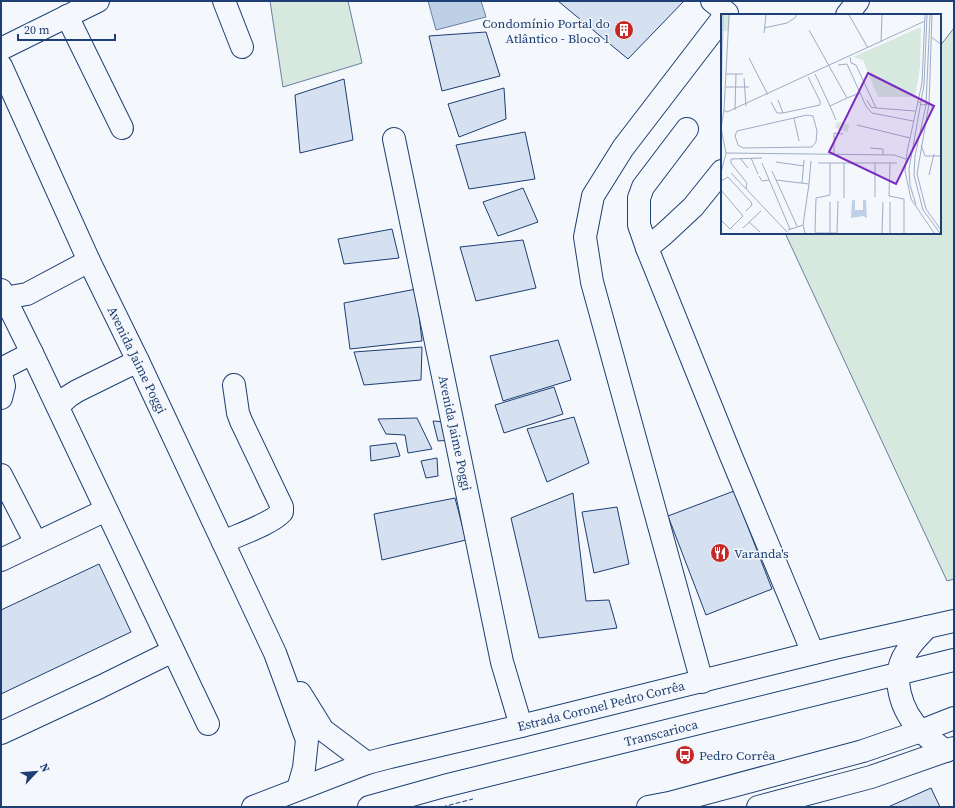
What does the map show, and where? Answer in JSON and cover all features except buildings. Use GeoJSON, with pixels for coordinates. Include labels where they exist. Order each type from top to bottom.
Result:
{"type":"FeatureCollection","features":[{"type":"Feature","properties":{"kind":"street"},"geometry":{"type":"LineString","coordinates":[[1,49],[98,1]]}},
{"type":"Feature","properties":{"kind":"street"},"geometry":{"type":"LineString","coordinates":[[224,1],[242,47]]}},
{"type":"Feature","properties":{"kind":"street"},"geometry":{"type":"LineString","coordinates":[[848,14],[858,1]]}},
{"type":"Feature","properties":{"kind":"street"},"geometry":{"type":"LineString","coordinates":[[702,682],[592,282],[585,237],[593,196],[623,148],[721,14]]}},
{"type":"Feature","properties":{"kind":"street"},"geometry":{"type":"LineString","coordinates":[[67,16],[122,128]]}},
{"type":"Feature","properties":{"kind":"street","name":"Avenida Jaime Poggi"},"geometry":{"type":"LineString","coordinates":[[1,66],[89,261],[138,361],[275,653],[307,740],[304,768],[298,789]]}},
{"type":"Feature","properties":{"kind":"street"},"geometry":{"type":"LineString","coordinates":[[687,129],[642,187],[639,198],[639,225],[731,456],[814,653]]}},
{"type":"Feature","properties":{"kind":"street","name":"Avenida Jaime Poggi"},"geometry":{"type":"LineString","coordinates":[[394,139],[502,662],[521,726]]}},
{"type":"Feature","properties":{"kind":"street"},"geometry":{"type":"LineString","coordinates":[[647,248],[693,207],[721,172]]}},
{"type":"Feature","properties":{"kind":"street"},"geometry":{"type":"LineString","coordinates":[[89,261],[26,294],[3,294],[58,406],[208,724]]}},
{"type":"Feature","properties":{"kind":"street"},"geometry":{"type":"LineString","coordinates":[[1,369],[32,353]]}},
{"type":"Feature","properties":{"kind":"street"},"geometry":{"type":"LineString","coordinates":[[58,406],[77,391],[138,361]]}},
{"type":"Feature","properties":{"kind":"street"},"geometry":{"type":"LineString","coordinates":[[1,374],[4,386],[1,398]]}},
{"type":"Feature","properties":{"kind":"street"},"geometry":{"type":"LineString","coordinates":[[223,542],[278,516],[282,512],[282,507],[241,421],[238,413],[234,385]]}},
{"type":"Feature","properties":{"kind":"street"},"geometry":{"type":"LineString","coordinates":[[1,475],[36,543]]}},
{"type":"Feature","properties":{"kind":"street"},"geometry":{"type":"LineString","coordinates":[[1,560],[106,510]]}},
{"type":"Feature","properties":{"kind":"street","name":"Estrada Coronel Pedro Corrêa"},"geometry":{"type":"LineString","coordinates":[[253,807],[367,763],[702,682],[814,653],[954,621]]}},
{"type":"Feature","properties":{"kind":"street"},"geometry":{"type":"LineString","coordinates":[[927,627],[906,651],[901,661],[898,674],[898,687],[902,702],[911,719],[921,732],[950,749]]}},
{"type":"Feature","properties":{"kind":"street"},"geometry":{"type":"LineString","coordinates":[[1,733],[173,651]]}},
{"type":"Feature","properties":{"kind":"street","name":"Avenida Jaime Poggi"},"geometry":{"type":"LineString","coordinates":[[275,653],[324,730],[367,763]]}},
{"type":"Feature","properties":{"kind":"street","name":"Transcarioca"},"geometry":{"type":"LineString","coordinates":[[369,807],[444,786],[954,660]]}},
{"type":"Feature","properties":{"kind":"street"},"geometry":{"type":"LineString","coordinates":[[648,807],[669,803],[839,758],[921,732],[954,718]]}},
{"type":"Feature","properties":{"kind":"street"},"geometry":{"type":"LineString","coordinates":[[758,807],[871,777],[950,749]]}},
{"type":"Feature","properties":{"kind":"shaded area"},"geometry":{"type":"Polygon","coordinates":[[[270,1],[348,1],[362,63],[283,87],[270,1]]]}},
{"type":"Feature","properties":{"kind":"shaded area"},"geometry":{"type":"Polygon","coordinates":[[[954,28],[954,579],[947,581],[785,234],[941,234],[941,45],[954,28]]]}},
{"type":"Feature","properties":{"kind":"water"},"geometry":{"type":"Polygon","coordinates":[[[428,1],[481,1],[486,17],[436,30],[428,1]]]}},
{"type":"Feature","properties":{"kind":"fence"},"geometry":{"type":"LineString","coordinates":[[442,807],[473,799]]}},
{"type":"Feature","properties":{"kind":"place","name":"Condomínio Portal do Atlântico - Bloco 1"},"geometry":{"type":"Point","coordinates":[624,30]}},
{"type":"Feature","properties":{"kind":"place","name":"Varanda's"},"geometry":{"type":"Point","coordinates":[720,553]}},
{"type":"Feature","properties":{"kind":"place","name":"Pedro Corrêa"},"geometry":{"type":"Point","coordinates":[685,755]}}]}
